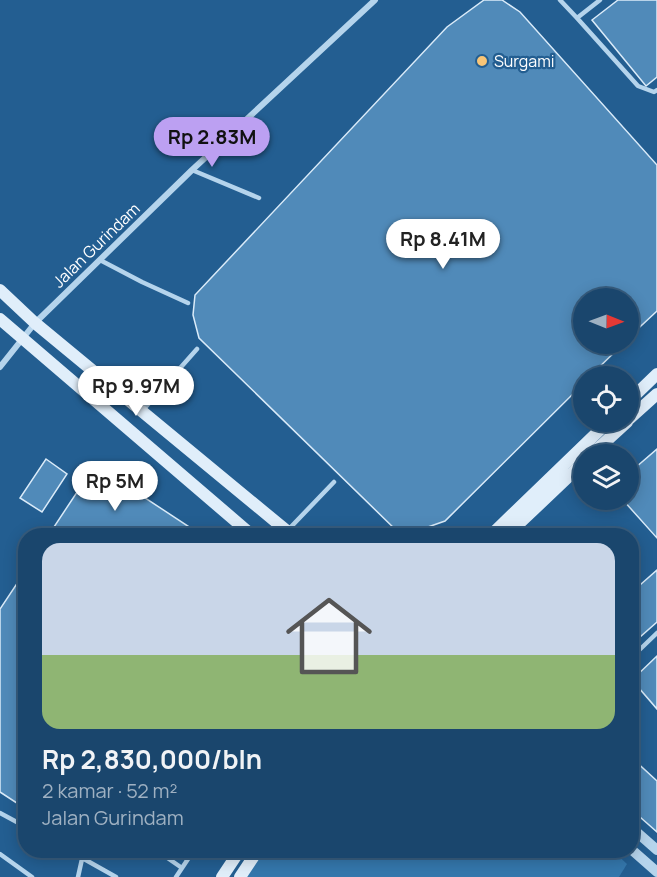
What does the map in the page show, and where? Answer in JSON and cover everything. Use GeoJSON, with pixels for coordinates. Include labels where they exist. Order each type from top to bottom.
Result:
{"type":"FeatureCollection","features":[{"type":"Feature","properties":{"kind":"main road"},"geometry":{"type":"LineString","coordinates":[[0,290],[35,322],[284,528]]}},
{"type":"Feature","properties":{"kind":"main road"},"geometry":{"type":"LineString","coordinates":[[0,319],[244,528]]}},
{"type":"Feature","properties":{"kind":"main road"},"geometry":{"type":"LineString","coordinates":[[639,391],[657,374]]}},
{"type":"Feature","properties":{"kind":"main road"},"geometry":{"type":"LineString","coordinates":[[639,411],[657,394]]}},
{"type":"Feature","properties":{"kind":"main road"},"geometry":{"type":"LineString","coordinates":[[498,528],[598,432]]}},
{"type":"Feature","properties":{"kind":"main road"},"geometry":{"type":"LineString","coordinates":[[603,444],[616,432]]}},
{"type":"Feature","properties":{"kind":"main road"},"geometry":{"type":"LineString","coordinates":[[514,528],[573,472]]}},
{"type":"Feature","properties":{"kind":"main road"},"geometry":{"type":"LineString","coordinates":[[222,877],[235,858]]}},
{"type":"Feature","properties":{"kind":"main road"},"geometry":{"type":"LineString","coordinates":[[240,877],[253,858]]}},
{"type":"Feature","properties":{"kind":"street","name":"Jalan Gurindam"},"geometry":{"type":"LineString","coordinates":[[0,367],[35,322],[192,170],[375,0]]}},
{"type":"Feature","properties":{"kind":"street"},"geometry":{"type":"LineString","coordinates":[[639,834],[657,850]]}},
{"type":"Feature","properties":{"kind":"street"},"geometry":{"type":"LineString","coordinates":[[639,856],[657,873]]}},
{"type":"Feature","properties":{"kind":"lane"},"geometry":{"type":"LineString","coordinates":[[560,0],[638,86],[654,92],[657,90]]}},
{"type":"Feature","properties":{"kind":"lane"},"geometry":{"type":"LineString","coordinates":[[577,18],[600,0]]}},
{"type":"Feature","properties":{"kind":"lane"},"geometry":{"type":"LineString","coordinates":[[192,170],[259,198]]}},
{"type":"Feature","properties":{"kind":"lane"},"geometry":{"type":"LineString","coordinates":[[100,260],[188,303]]}},
{"type":"Feature","properties":{"kind":"lane"},"geometry":{"type":"LineString","coordinates":[[142,410],[197,349]]}},
{"type":"Feature","properties":{"kind":"lane"},"geometry":{"type":"LineString","coordinates":[[294,528],[334,482]]}},
{"type":"Feature","properties":{"kind":"lane"},"geometry":{"type":"LineString","coordinates":[[639,650],[657,633]]}},
{"type":"Feature","properties":{"kind":"lane"},"geometry":{"type":"LineString","coordinates":[[0,813],[18,823]]}},
{"type":"Feature","properties":{"kind":"lane"},"geometry":{"type":"LineString","coordinates":[[0,854],[32,877]]}},
{"type":"Feature","properties":{"kind":"lane"},"geometry":{"type":"LineString","coordinates":[[78,877],[81,858],[116,877]]}},
{"type":"Feature","properties":{"kind":"lane"},"geometry":{"type":"LineString","coordinates":[[168,858],[182,868]]}},
{"type":"Feature","properties":{"kind":"lane"},"geometry":{"type":"LineString","coordinates":[[176,877],[189,858]]}},
{"type":"Feature","properties":{"kind":"lane"},"geometry":{"type":"LineString","coordinates":[[655,877],[657,873]]}},
{"type":"Feature","properties":{"kind":"shaded area"},"geometry":{"type":"Polygon","coordinates":[[[259,858],[621,858],[627,864],[619,877],[246,877],[259,858]]]}},
{"type":"Feature","properties":{"kind":"building"},"geometry":{"type":"Polygon","coordinates":[[[484,0],[502,0],[520,12],[657,165],[657,311],[639,328],[639,288],[573,288],[573,354],[613,354],[600,366],[573,366],[573,394],[445,521],[425,528],[394,528],[199,338],[193,315],[195,295],[447,27],[484,0]]]}},
{"type":"Feature","properties":{"kind":"building"},"geometry":{"type":"Polygon","coordinates":[[[618,0],[657,0],[657,77],[646,86],[592,20],[618,0]]]}},
{"type":"Feature","properties":{"kind":"building"},"geometry":{"type":"Polygon","coordinates":[[[657,449],[657,538],[632,510],[639,510],[639,465],[657,449]]]}},
{"type":"Feature","properties":{"kind":"building"},"geometry":{"type":"Polygon","coordinates":[[[46,459],[67,474],[42,512],[20,498],[46,459]]]}},
{"type":"Feature","properties":{"kind":"building"},"geometry":{"type":"Polygon","coordinates":[[[95,465],[191,528],[53,528],[95,465]]]}},
{"type":"Feature","properties":{"kind":"building"},"geometry":{"type":"Polygon","coordinates":[[[657,570],[657,622],[639,638],[639,586],[657,570]]]}},
{"type":"Feature","properties":{"kind":"building"},"geometry":{"type":"Polygon","coordinates":[[[18,582],[18,804],[0,792],[0,609],[18,582]]]}},
{"type":"Feature","properties":{"kind":"building"},"geometry":{"type":"Polygon","coordinates":[[[657,656],[657,709],[639,688],[639,673],[657,656]]]}},
{"type":"Feature","properties":{"kind":"building"},"geometry":{"type":"Polygon","coordinates":[[[639,764],[657,781],[657,832],[639,816],[639,764]]]}},
{"type":"Feature","properties":{"kind":"place","name":"Surgami"},"geometry":{"type":"Point","coordinates":[482,61]}}]}
